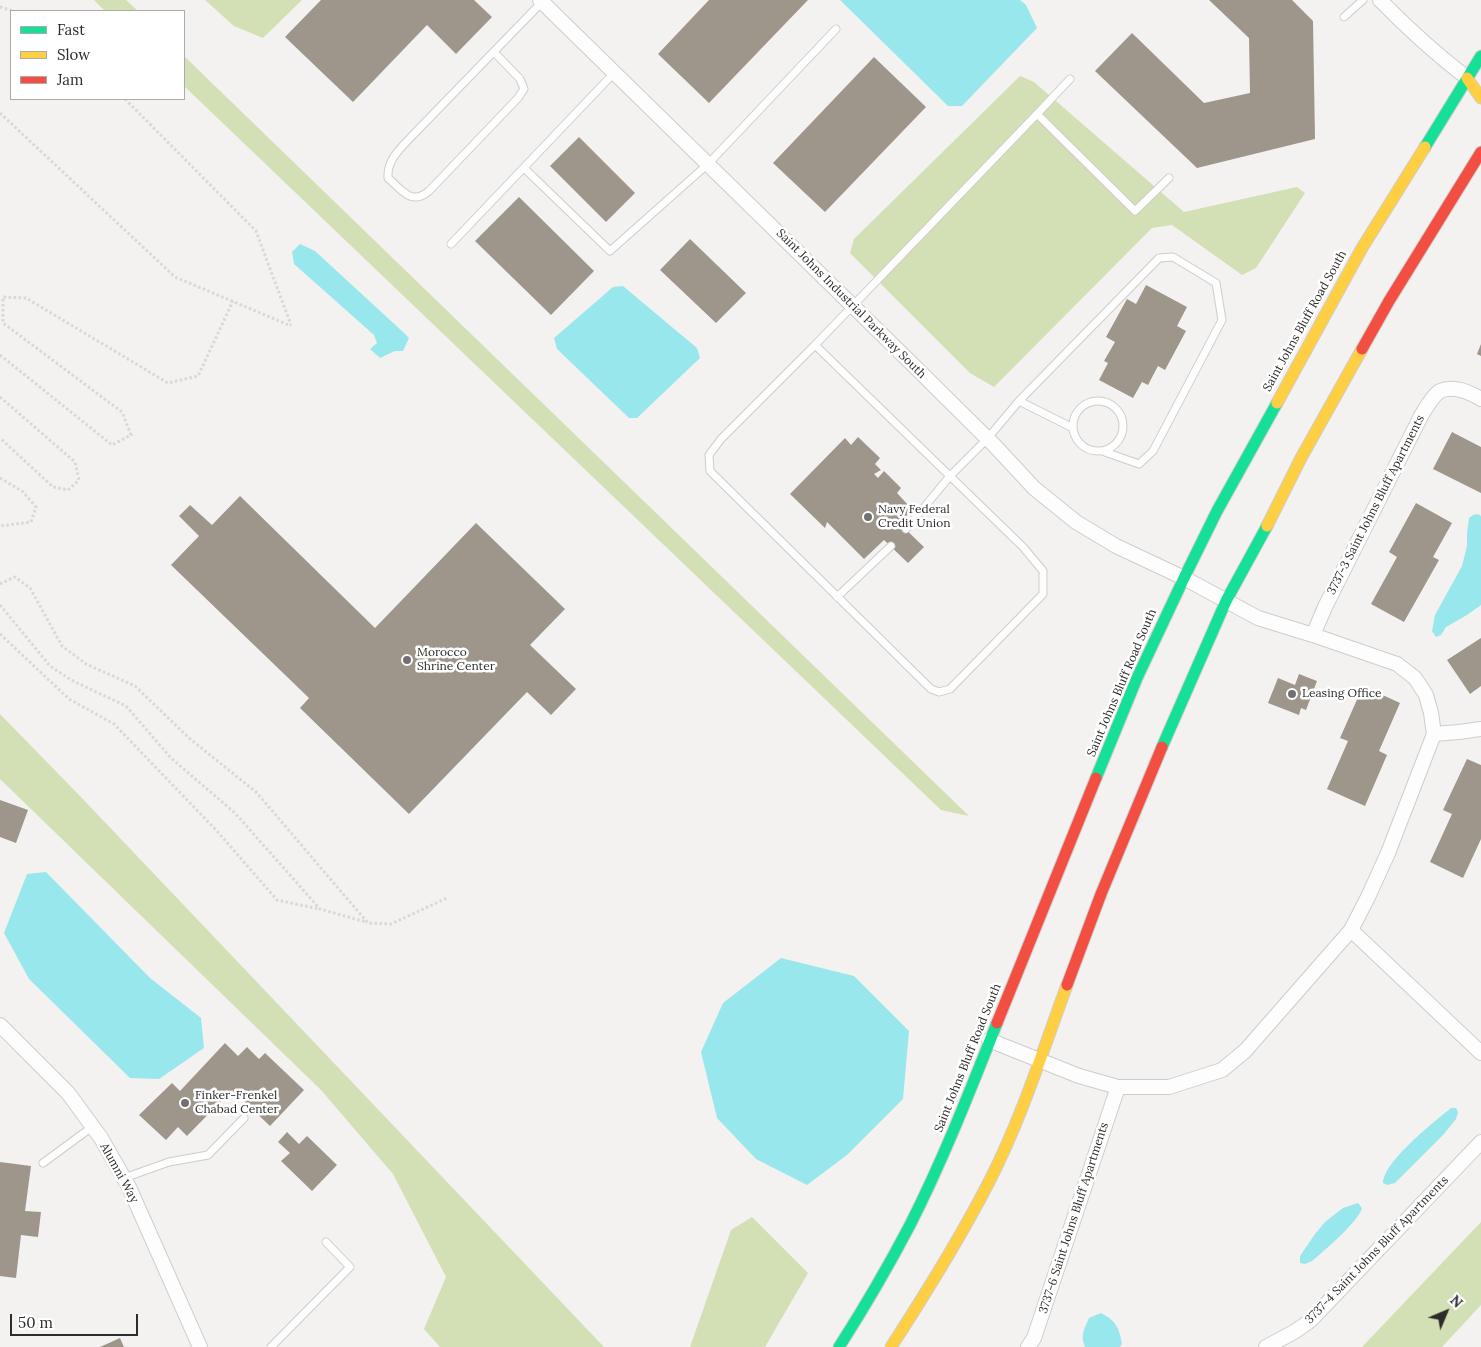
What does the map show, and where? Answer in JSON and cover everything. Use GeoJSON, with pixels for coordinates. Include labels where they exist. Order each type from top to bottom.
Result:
{"type":"FeatureCollection","features":[{"type":"Feature","properties":{"kind":"main road","name":"Saint Johns Bluff Road South"},"geometry":{"type":"LineString","coordinates":[[839,1347],[866,1305],[910,1225],[951,1137],[1137,678],[1217,511],[1357,256],[1481,56]]}},
{"type":"Feature","properties":{"kind":"main road"},"geometry":{"type":"LineString","coordinates":[[1467,78],[1481,81]]}},
{"type":"Feature","properties":{"kind":"main road"},"geometry":{"type":"LineString","coordinates":[[1467,78],[1481,98]]}},
{"type":"Feature","properties":{"kind":"main road"},"geometry":{"type":"LineString","coordinates":[[891,1347],[920,1302],[990,1180],[1014,1128],[1100,894],[1173,720],[1226,602],[1346,376],[1389,301],[1481,152]]}},
{"type":"Feature","properties":{"kind":"street"},"geometry":{"type":"LineString","coordinates":[[1380,0],[1438,56],[1467,78]]}},
{"type":"Feature","properties":{"kind":"street","name":"Saint Johns Industrial Parkway South"},"geometry":{"type":"LineString","coordinates":[[541,1],[987,438],[1034,488],[1076,522],[1116,546],[1184,578],[1258,618],[1397,664],[1415,678],[1426,695],[1434,734]]}},
{"type":"Feature","properties":{"kind":"street","name":"3737-3 Saint Johns Bluff Apartments"},"geometry":{"type":"LineString","coordinates":[[1313,635],[1325,607],[1420,416],[1431,400],[1440,392],[1454,388],[1471,393],[1481,399]]}},
{"type":"Feature","properties":{"kind":"street"},"geometry":{"type":"LineString","coordinates":[[989,1040],[1040,1059],[1078,1076],[1118,1087],[1169,1087],[1222,1070],[1245,1051],[1351,930],[1388,853],[1434,734],[1481,728]]}},
{"type":"Feature","properties":{"kind":"street"},"geometry":{"type":"LineString","coordinates":[[1351,930],[1481,1053]]}},
{"type":"Feature","properties":{"kind":"street","name":"Alumni Way"},"geometry":{"type":"LineString","coordinates":[[0,1025],[68,1094],[92,1127],[124,1178],[200,1347]]}},
{"type":"Feature","properties":{"kind":"street","name":"3737-6 Saint Johns Bluff Apartments"},"geometry":{"type":"LineString","coordinates":[[1028,1347],[1034,1338],[1118,1087]]}},
{"type":"Feature","properties":{"kind":"street","name":"3737-4 Saint Johns Bluff Apartments"},"geometry":{"type":"LineString","coordinates":[[1266,1347],[1310,1321],[1481,1142]]}},
{"type":"Feature","properties":{"kind":"lane"},"geometry":{"type":"LineString","coordinates":[[1344,17],[1363,0]]}},
{"type":"Feature","properties":{"kind":"lane"},"geometry":{"type":"LineString","coordinates":[[494,52],[520,79],[524,89],[518,98],[429,191],[421,197],[413,198],[406,194],[388,178],[388,170],[392,158],[541,1]]}},
{"type":"Feature","properties":{"kind":"lane"},"geometry":{"type":"LineString","coordinates":[[524,168],[610,251],[708,164],[836,30]]}},
{"type":"Feature","properties":{"kind":"lane"},"geometry":{"type":"LineString","coordinates":[[451,244],[614,72]]}},
{"type":"Feature","properties":{"kind":"lane"},"geometry":{"type":"LineString","coordinates":[[815,345],[1028,552],[1043,571],[1043,594],[950,689],[939,692],[931,689],[710,471],[709,455],[721,439],[853,306],[1070,79]]}},
{"type":"Feature","properties":{"kind":"lane"},"geometry":{"type":"LineString","coordinates":[[1037,114],[1135,211],[1169,178]]}},
{"type":"Feature","properties":{"kind":"lane"},"geometry":{"type":"LineString","coordinates":[[906,530],[950,476],[987,438],[1019,401],[1159,258],[1172,257],[1216,283],[1222,320],[1153,451],[1139,464],[1102,451],[1086,448],[1075,436],[1073,420],[1076,412],[1090,401],[1098,400],[1107,402],[1120,412],[1124,429],[1122,436],[1117,443],[1102,451]]}},
{"type":"Feature","properties":{"kind":"lane"},"geometry":{"type":"LineString","coordinates":[[1019,401],[1073,428]]}},
{"type":"Feature","properties":{"kind":"lane"},"geometry":{"type":"LineString","coordinates":[[837,596],[891,546]]}},
{"type":"Feature","properties":{"kind":"lane"},"geometry":{"type":"LineString","coordinates":[[124,1178],[169,1162],[208,1155],[244,1118]]}},
{"type":"Feature","properties":{"kind":"lane"},"geometry":{"type":"LineString","coordinates":[[43,1163],[92,1127]]}},
{"type":"Feature","properties":{"kind":"lane"},"geometry":{"type":"LineString","coordinates":[[271,1347],[350,1267],[326,1242]]}},
{"type":"Feature","properties":{"kind":"path"},"geometry":{"type":"LineString","coordinates":[[0,113],[175,277],[291,326],[256,231],[125,100]]}},
{"type":"Feature","properties":{"kind":"path"},"geometry":{"type":"LineString","coordinates":[[0,354],[112,445],[131,435],[122,412],[3,322],[3,297],[26,298],[168,382],[198,376],[233,301]]}},
{"type":"Feature","properties":{"kind":"path"},"geometry":{"type":"LineString","coordinates":[[0,397],[75,462],[79,480],[68,490],[53,487],[0,438]]}},
{"type":"Feature","properties":{"kind":"path"},"geometry":{"type":"LineString","coordinates":[[0,478],[22,490],[36,507],[31,522],[0,526]]}},
{"type":"Feature","properties":{"kind":"path"},"geometry":{"type":"LineString","coordinates":[[0,584],[16,577],[30,588],[62,646],[86,664],[134,686],[189,738],[256,792],[368,923]]}},
{"type":"Feature","properties":{"kind":"path"},"geometry":{"type":"LineString","coordinates":[[0,605],[50,666],[71,680],[126,706],[171,758],[235,813],[320,909]]}},
{"type":"Feature","properties":{"kind":"path"},"geometry":{"type":"LineString","coordinates":[[0,634],[69,699],[114,724],[217,831],[277,900],[320,909],[368,923],[391,924],[447,898]]}},
{"type":"Feature","properties":{"kind":"green space"},"geometry":{"type":"Polygon","coordinates":[[[94,0],[126,0],[137,10],[104,10],[94,0]]]}},
{"type":"Feature","properties":{"kind":"green space"},"geometry":{"type":"Polygon","coordinates":[[[205,0],[302,0],[263,38],[234,26],[205,0]]]}},
{"type":"Feature","properties":{"kind":"green space"},"geometry":{"type":"Polygon","coordinates":[[[185,57],[969,816],[941,810],[185,87],[185,57]]]}},
{"type":"Feature","properties":{"kind":"green space"},"geometry":{"type":"Polygon","coordinates":[[[1020,76],[1034,82],[1184,212],[1297,187],[1305,193],[1256,268],[1242,275],[1172,225],[1152,228],[994,387],[970,373],[850,253],[854,239],[1020,76]]]}},
{"type":"Feature","properties":{"kind":"green space"},"geometry":{"type":"Polygon","coordinates":[[[0,714],[604,1347],[440,1347],[424,1329],[446,1277],[393,1174],[321,1090],[0,779],[0,714]]]}},
{"type":"Feature","properties":{"kind":"green space"},"geometry":{"type":"Polygon","coordinates":[[[752,1217],[808,1273],[765,1347],[690,1347],[731,1230],[752,1217]]]}},
{"type":"Feature","properties":{"kind":"green space"},"geometry":{"type":"Polygon","coordinates":[[[1481,1222],[1481,1305],[1442,1347],[1362,1347],[1481,1222]]]}},
{"type":"Feature","properties":{"kind":"water"},"geometry":{"type":"Polygon","coordinates":[[[840,0],[1020,0],[1026,5],[1037,28],[962,106],[948,106],[840,0]]]}},
{"type":"Feature","properties":{"kind":"water"},"geometry":{"type":"Polygon","coordinates":[[[300,244],[315,251],[409,338],[403,351],[395,351],[380,358],[370,349],[377,343],[374,335],[294,264],[292,252],[300,244]]]}},
{"type":"Feature","properties":{"kind":"water"},"geometry":{"type":"Polygon","coordinates":[[[623,286],[697,348],[700,358],[637,418],[629,418],[557,349],[554,338],[613,287],[623,286]]]}},
{"type":"Feature","properties":{"kind":"water"},"geometry":{"type":"Polygon","coordinates":[[[1478,514],[1481,516],[1481,605],[1446,627],[1441,635],[1436,637],[1432,631],[1435,615],[1462,566],[1467,546],[1469,518],[1478,514]]]}},
{"type":"Feature","properties":{"kind":"water"},"geometry":{"type":"Polygon","coordinates":[[[46,872],[150,978],[201,1018],[204,1048],[159,1079],[130,1078],[29,979],[4,933],[27,874],[46,872]]]}},
{"type":"Feature","properties":{"kind":"water"},"geometry":{"type":"Polygon","coordinates":[[[781,958],[854,976],[909,1031],[903,1099],[847,1155],[807,1185],[756,1159],[717,1118],[701,1052],[723,1003],[781,958]]]}},
{"type":"Feature","properties":{"kind":"water"},"geometry":{"type":"Polygon","coordinates":[[[1451,1108],[1456,1108],[1458,1112],[1456,1119],[1444,1134],[1395,1183],[1387,1185],[1383,1183],[1386,1174],[1400,1153],[1451,1108]]]}},
{"type":"Feature","properties":{"kind":"water"},"geometry":{"type":"Polygon","coordinates":[[[1358,1203],[1362,1208],[1348,1228],[1312,1261],[1305,1264],[1300,1263],[1300,1256],[1325,1222],[1343,1208],[1358,1203]]]}},
{"type":"Feature","properties":{"kind":"water"},"geometry":{"type":"Polygon","coordinates":[[[1101,1313],[1116,1325],[1122,1344],[1120,1347],[1085,1347],[1083,1336],[1089,1318],[1101,1313]]]}},
{"type":"Feature","properties":{"kind":"building"},"geometry":{"type":"Polygon","coordinates":[[[321,0],[474,0],[492,17],[456,54],[427,25],[353,102],[285,37],[321,0]]]}},
{"type":"Feature","properties":{"kind":"building"},"geometry":{"type":"Polygon","coordinates":[[[709,0],[808,0],[709,103],[658,54],[709,0]]]}},
{"type":"Feature","properties":{"kind":"building"},"geometry":{"type":"Polygon","coordinates":[[[1209,0],[1292,0],[1313,21],[1315,139],[1197,168],[1095,71],[1132,33],[1204,103],[1250,93],[1249,38],[1209,0]]]}},
{"type":"Feature","properties":{"kind":"building"},"geometry":{"type":"Polygon","coordinates":[[[874,57],[926,107],[825,212],[773,163],[874,57]]]}},
{"type":"Feature","properties":{"kind":"building"},"geometry":{"type":"Polygon","coordinates":[[[579,137],[635,193],[606,222],[550,166],[579,137]]]}},
{"type":"Feature","properties":{"kind":"building"},"geometry":{"type":"Polygon","coordinates":[[[519,197],[594,271],[551,315],[475,241],[519,197]]]}},
{"type":"Feature","properties":{"kind":"building"},"geometry":{"type":"Polygon","coordinates":[[[690,239],[746,293],[716,323],[660,270],[690,239]]]}},
{"type":"Feature","properties":{"kind":"building"},"geometry":{"type":"Polygon","coordinates":[[[1146,285],[1187,307],[1177,326],[1186,331],[1165,370],[1158,366],[1148,385],[1142,382],[1133,398],[1099,380],[1108,363],[1104,361],[1115,342],[1106,337],[1127,299],[1136,304],[1146,285]]]}},
{"type":"Feature","properties":{"kind":"building"},"geometry":{"type":"Polygon","coordinates":[[[1481,344],[1481,356],[1477,354],[1481,344]]]}},
{"type":"Feature","properties":{"kind":"building"},"geometry":{"type":"Polygon","coordinates":[[[1452,432],[1481,447],[1481,493],[1433,469],[1452,432]]]}},
{"type":"Feature","properties":{"kind":"building"},"geometry":{"type":"Polygon","coordinates":[[[858,437],[880,458],[875,464],[881,470],[874,474],[878,478],[884,471],[901,488],[897,493],[909,506],[907,508],[910,512],[899,523],[924,547],[908,563],[884,540],[864,559],[827,522],[825,528],[790,494],[845,438],[851,445],[858,437]]]}},
{"type":"Feature","properties":{"kind":"building","name":"Morocco Shrine Center"},"geometry":{"type":"Polygon","coordinates":[[[240,496],[375,628],[476,523],[565,609],[530,645],[576,689],[551,715],[527,692],[409,814],[300,708],[309,698],[171,565],[199,536],[179,516],[190,505],[212,525],[240,496]]]}},
{"type":"Feature","properties":{"kind":"building"},"geometry":{"type":"Polygon","coordinates":[[[1416,503],[1452,523],[1433,557],[1439,560],[1404,622],[1371,604],[1397,557],[1389,552],[1416,503]]]}},
{"type":"Feature","properties":{"kind":"building"},"geometry":{"type":"Polygon","coordinates":[[[1481,638],[1481,686],[1470,694],[1447,660],[1481,638]]]}},
{"type":"Feature","properties":{"kind":"building","name":"Leasing Office"},"geometry":{"type":"Polygon","coordinates":[[[1299,674],[1317,681],[1306,710],[1301,708],[1299,715],[1268,703],[1278,678],[1295,685],[1299,674]]]}},
{"type":"Feature","properties":{"kind":"building"},"geometry":{"type":"Polygon","coordinates":[[[1363,686],[1400,703],[1379,751],[1387,755],[1365,806],[1327,789],[1348,741],[1340,738],[1363,686]]]}},
{"type":"Feature","properties":{"kind":"building"},"geometry":{"type":"Polygon","coordinates":[[[1467,759],[1481,765],[1481,839],[1463,878],[1430,862],[1452,814],[1443,810],[1467,759]]]}},
{"type":"Feature","properties":{"kind":"building"},"geometry":{"type":"Polygon","coordinates":[[[0,800],[28,810],[16,843],[0,837],[0,800]]]}},
{"type":"Feature","properties":{"kind":"building","name":"Finker-Frenkel Chabad Center"},"geometry":{"type":"Polygon","coordinates":[[[225,1043],[238,1056],[247,1047],[259,1059],[265,1053],[304,1090],[270,1126],[232,1090],[187,1136],[178,1127],[166,1140],[139,1115],[172,1083],[180,1091],[225,1043]]]}},
{"type":"Feature","properties":{"kind":"building"},"geometry":{"type":"Polygon","coordinates":[[[287,1132],[299,1144],[307,1136],[337,1165],[312,1191],[281,1161],[290,1153],[278,1142],[287,1132]]]}},
{"type":"Feature","properties":{"kind":"building"},"geometry":{"type":"Polygon","coordinates":[[[0,1162],[31,1166],[25,1211],[41,1212],[38,1237],[21,1235],[16,1278],[0,1276],[0,1162]]]}},
{"type":"Feature","properties":{"kind":"building"},"geometry":{"type":"Polygon","coordinates":[[[120,1338],[124,1347],[100,1347],[120,1338]]]}},
{"type":"Feature","properties":{"kind":"traffic: fast"},"geometry":{"type":"LineString","coordinates":[[1425,147],[1481,56]]}},
{"type":"Feature","properties":{"kind":"traffic: fast"},"geometry":{"type":"LineString","coordinates":[[1096,778],[1137,678],[1184,578],[1217,511],[1277,403]]}},
{"type":"Feature","properties":{"kind":"traffic: fast"},"geometry":{"type":"LineString","coordinates":[[1162,747],[1226,601],[1267,526]]}},
{"type":"Feature","properties":{"kind":"traffic: fast"},"geometry":{"type":"LineString","coordinates":[[839,1347],[884,1272],[934,1176],[997,1023]]}},
{"type":"Feature","properties":{"kind":"traffic: slow"},"geometry":{"type":"LineString","coordinates":[[1467,78],[1481,98]]}},
{"type":"Feature","properties":{"kind":"traffic: slow"},"geometry":{"type":"LineString","coordinates":[[1277,403],[1362,248],[1425,147]]}},
{"type":"Feature","properties":{"kind":"traffic: slow"},"geometry":{"type":"LineString","coordinates":[[1267,526],[1301,458],[1362,349]]}},
{"type":"Feature","properties":{"kind":"traffic: slow"},"geometry":{"type":"LineString","coordinates":[[891,1347],[943,1265],[1002,1156],[1041,1059],[1067,985]]}},
{"type":"Feature","properties":{"kind":"traffic: jam"},"geometry":{"type":"LineString","coordinates":[[1362,349],[1389,301],[1481,152]]}},
{"type":"Feature","properties":{"kind":"traffic: jam"},"geometry":{"type":"LineString","coordinates":[[1067,985],[1101,894],[1162,747]]}},
{"type":"Feature","properties":{"kind":"traffic: jam"},"geometry":{"type":"LineString","coordinates":[[997,1023],[1096,778]]}},
{"type":"Feature","properties":{"kind":"place","name":"Navy Federal Credit Union"},"geometry":{"type":"Point","coordinates":[868,517]}},
{"type":"Feature","properties":{"kind":"place","name":"Morocco Shrine Center"},"geometry":{"type":"Point","coordinates":[407,660]}},
{"type":"Feature","properties":{"kind":"place","name":"Leasing Office"},"geometry":{"type":"Point","coordinates":[1292,694]}},
{"type":"Feature","properties":{"kind":"place","name":"Finker-Frenkel Chabad Center"},"geometry":{"type":"Point","coordinates":[185,1103]}}]}
